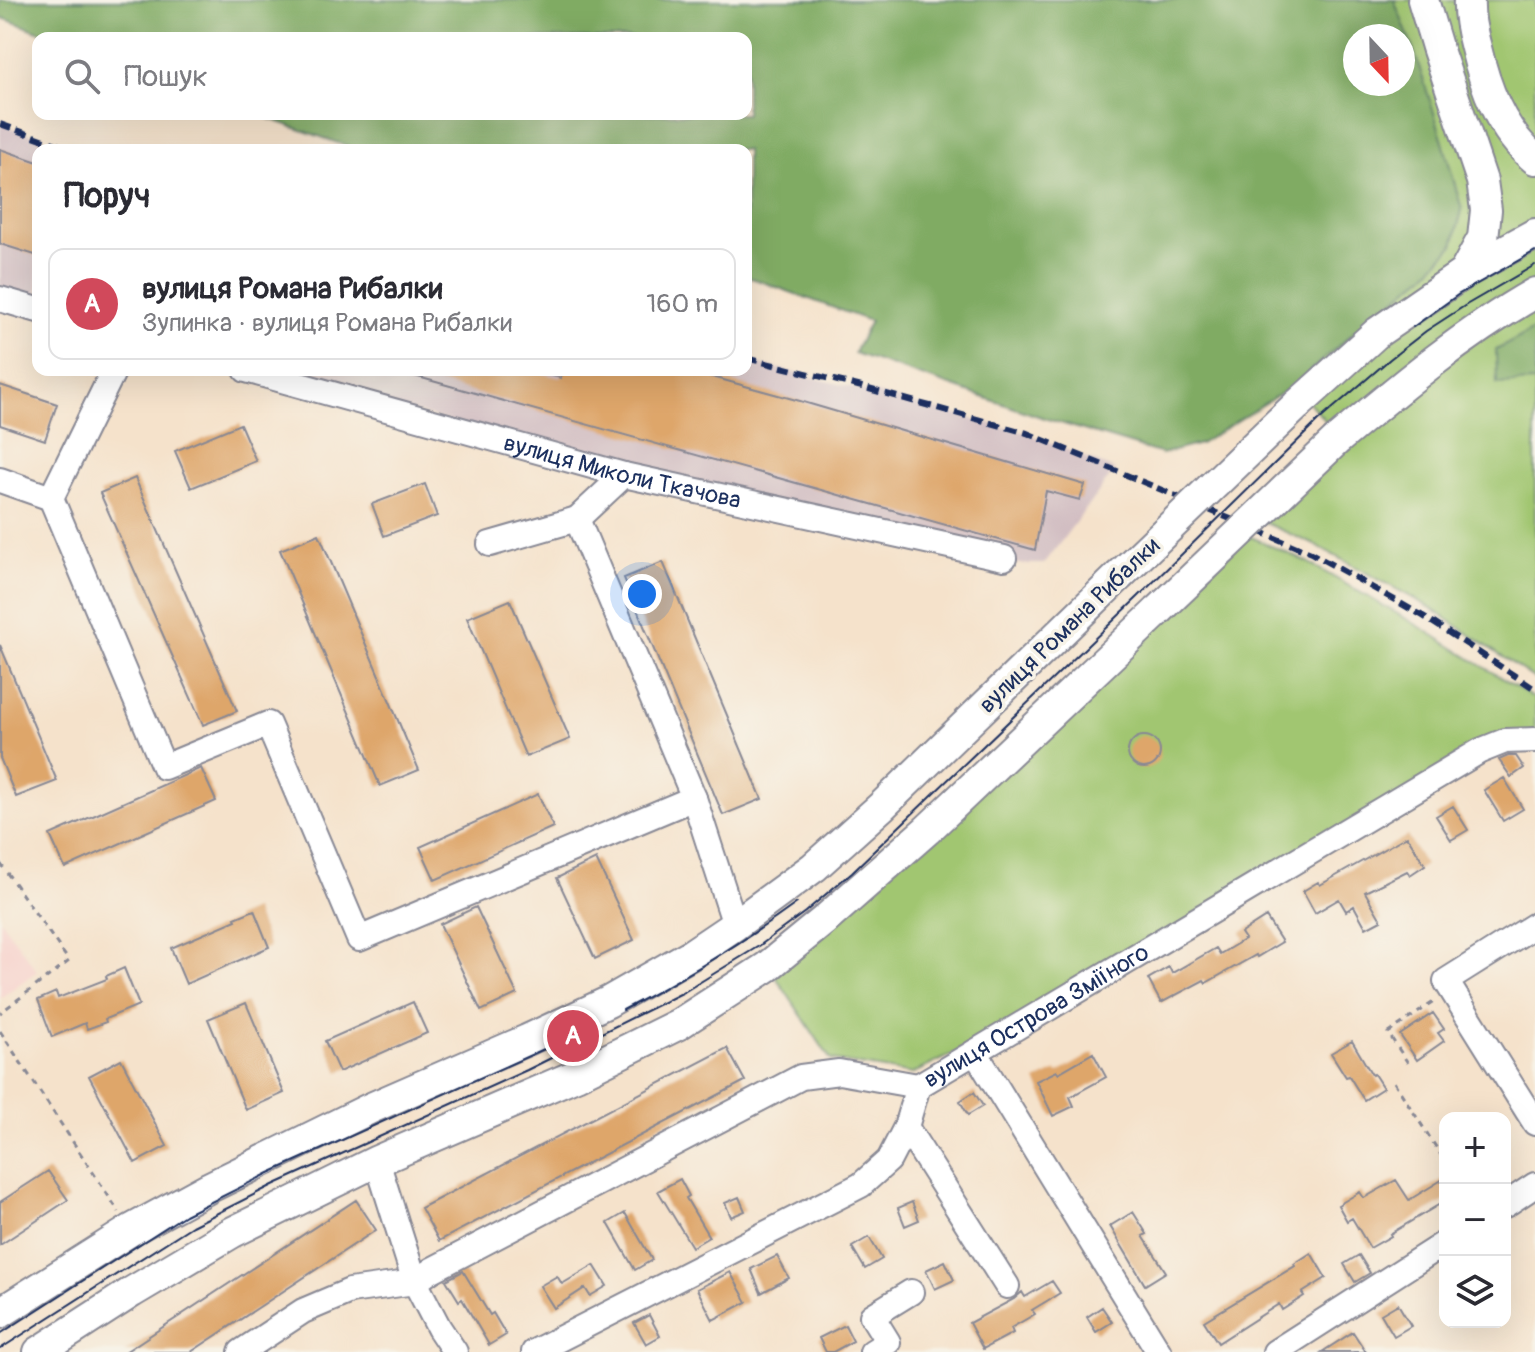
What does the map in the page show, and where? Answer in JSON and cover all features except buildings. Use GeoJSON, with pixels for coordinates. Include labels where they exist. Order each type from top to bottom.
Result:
{"type":"FeatureCollection","features":[{"type":"Feature","properties":{"kind":"main road"},"geometry":{"type":"LineString","coordinates":[[1423,0],[1482,181],[1486,210],[1483,238],[1464,273]]}},
{"type":"Feature","properties":{"kind":"main road"},"geometry":{"type":"LineString","coordinates":[[1469,0],[1468,14],[1478,58],[1494,105],[1522,148],[1535,159]]}},
{"type":"Feature","properties":{"kind":"main road","name":"вулиця Романа Рибалки"},"geometry":{"type":"LineString","coordinates":[[0,1313],[131,1230],[297,1143],[608,1002],[692,954],[735,925],[814,867],[859,826],[1296,406],[1378,332],[1464,273],[1535,234]]}},
{"type":"Feature","properties":{"kind":"main road","name":"вулиця Романа Рибалки"},"geometry":{"type":"LineString","coordinates":[[39,1352],[233,1232],[377,1161],[576,1075],[666,1031],[767,967],[927,830],[1337,440],[1425,367],[1535,293]]}},
{"type":"Feature","properties":{"kind":"street"},"geometry":{"type":"LineString","coordinates":[[0,299],[32,308]]}},
{"type":"Feature","properties":{"kind":"street"},"geometry":{"type":"LineString","coordinates":[[51,498],[111,376]]}},
{"type":"Feature","properties":{"kind":"street","name":"вулиця Миколи Ткачова"},"geometry":{"type":"LineString","coordinates":[[268,376],[624,475],[1004,558]]}},
{"type":"Feature","properties":{"kind":"street"},"geometry":{"type":"LineString","coordinates":[[490,544],[577,519],[624,475]]}},
{"type":"Feature","properties":{"kind":"street"},"geometry":{"type":"LineString","coordinates":[[0,480],[51,498],[164,767],[268,724],[359,939],[694,798]]}},
{"type":"Feature","properties":{"kind":"street"},"geometry":{"type":"LineString","coordinates":[[577,519],[694,798],[735,925]]}},
{"type":"Feature","properties":{"kind":"street","name":"вулиця Острова Зміїного"},"geometry":{"type":"LineString","coordinates":[[534,1352],[861,1185],[889,1160],[906,1127],[918,1086],[1480,751],[1505,741],[1535,740]]}},
{"type":"Feature","properties":{"kind":"street"},"geometry":{"type":"LineString","coordinates":[[1535,925],[1446,981],[1535,1123]]}},
{"type":"Feature","properties":{"kind":"street"},"geometry":{"type":"LineString","coordinates":[[975,1052],[1159,1352]]}},
{"type":"Feature","properties":{"kind":"street"},"geometry":{"type":"LineString","coordinates":[[241,1352],[303,1311],[350,1291],[415,1282],[432,1270],[801,1077],[839,1072],[918,1086]]}},
{"type":"Feature","properties":{"kind":"street"},"geometry":{"type":"LineString","coordinates":[[906,1127],[1007,1286]]}},
{"type":"Feature","properties":{"kind":"street"},"geometry":{"type":"LineString","coordinates":[[377,1161],[415,1282],[455,1352]]}},
{"type":"Feature","properties":{"kind":"street"},"geometry":{"type":"LineString","coordinates":[[1511,1201],[1535,1185]]}},
{"type":"Feature","properties":{"kind":"street"},"geometry":{"type":"LineString","coordinates":[[1275,1352],[1439,1247]]}},
{"type":"Feature","properties":{"kind":"street"},"geometry":{"type":"LineString","coordinates":[[872,1352],[888,1342],[872,1316],[911,1292]]}},
{"type":"Feature","properties":{"kind":"path"},"geometry":{"type":"LineString","coordinates":[[0,863],[69,961],[0,1013]]}},
{"type":"Feature","properties":{"kind":"path"},"geometry":{"type":"LineString","coordinates":[[1408,1063],[1388,1033],[1452,990]]}},
{"type":"Feature","properties":{"kind":"path"},"geometry":{"type":"LineString","coordinates":[[0,1031],[131,1230]]}},
{"type":"Feature","properties":{"kind":"path"},"geometry":{"type":"LineString","coordinates":[[1394,1082],[1439,1152]]}},
{"type":"Feature","properties":{"kind":"shaded area"},"geometry":{"type":"Polygon","coordinates":[[[0,124],[59,144],[32,144],[32,308],[0,299],[0,124]]]}},
{"type":"Feature","properties":{"kind":"shaded area"},"geometry":{"type":"Polygon","coordinates":[[[752,362],[1027,433],[1115,470],[1044,564],[1001,564],[276,376],[752,376],[752,362]]]}},
{"type":"Feature","properties":{"kind":"shaded area"},"geometry":{"type":"Polygon","coordinates":[[[0,919],[37,971],[0,998],[0,919]]]}},
{"type":"Feature","properties":{"kind":"green space"},"geometry":{"type":"Polygon","coordinates":[[[0,0],[1394,0],[1403,24],[1343,24],[1343,96],[1415,96],[1415,54],[1462,210],[1453,245],[1426,274],[1294,385],[1200,444],[1162,454],[1044,418],[854,353],[870,321],[752,278],[752,144],[341,144],[273,120],[752,120],[752,32],[41,32],[0,17],[0,0]]]}},
{"type":"Feature","properties":{"kind":"green space"},"geometry":{"type":"Polygon","coordinates":[[[1394,0],[1535,0],[1535,679],[1428,606],[1315,545],[1263,522],[1343,441],[1294,385],[1426,274],[1453,246],[1462,210],[1415,54],[1415,24],[1403,24],[1394,0]]]}},
{"type":"Feature","properties":{"kind":"green space"},"geometry":{"type":"Polygon","coordinates":[[[1535,329],[1535,382],[1497,384],[1496,350],[1535,329]]]}},
{"type":"Feature","properties":{"kind":"green space"},"geometry":{"type":"Polygon","coordinates":[[[1249,536],[1307,562],[1417,625],[1535,699],[1535,734],[1531,733],[970,1046],[912,1074],[831,1060],[772,971],[1249,536]]]}},
{"type":"Feature","properties":{"kind":"tram line"},"geometry":{"type":"LineString","coordinates":[[1413,327],[1459,294],[1535,251]]}},
{"type":"Feature","properties":{"kind":"tram line"},"geometry":{"type":"LineString","coordinates":[[0,1349],[192,1226],[273,1185],[527,1070],[684,992],[759,946],[852,872],[1318,421],[1426,331],[1535,265]]}},
{"type":"Feature","properties":{"kind":"tram line"},"geometry":{"type":"LineString","coordinates":[[623,1010],[712,960],[797,903]]}},
{"type":"Feature","properties":{"kind":"tram line"},"geometry":{"type":"LineString","coordinates":[[0,1334],[185,1215],[269,1173],[544,1049]]}},
{"type":"Feature","properties":{"kind":"railway"},"geometry":{"type":"LineString","coordinates":[[0,124],[56,144]]}},
{"type":"Feature","properties":{"kind":"railway"},"geometry":{"type":"LineString","coordinates":[[752,360],[1027,433],[1311,553],[1423,616],[1535,689]]}},
{"type":"Feature","properties":{"kind":"place","name":"вулиця Романа Рибалки"},"geometry":{"type":"Point","coordinates":[573,1036]}}]}
